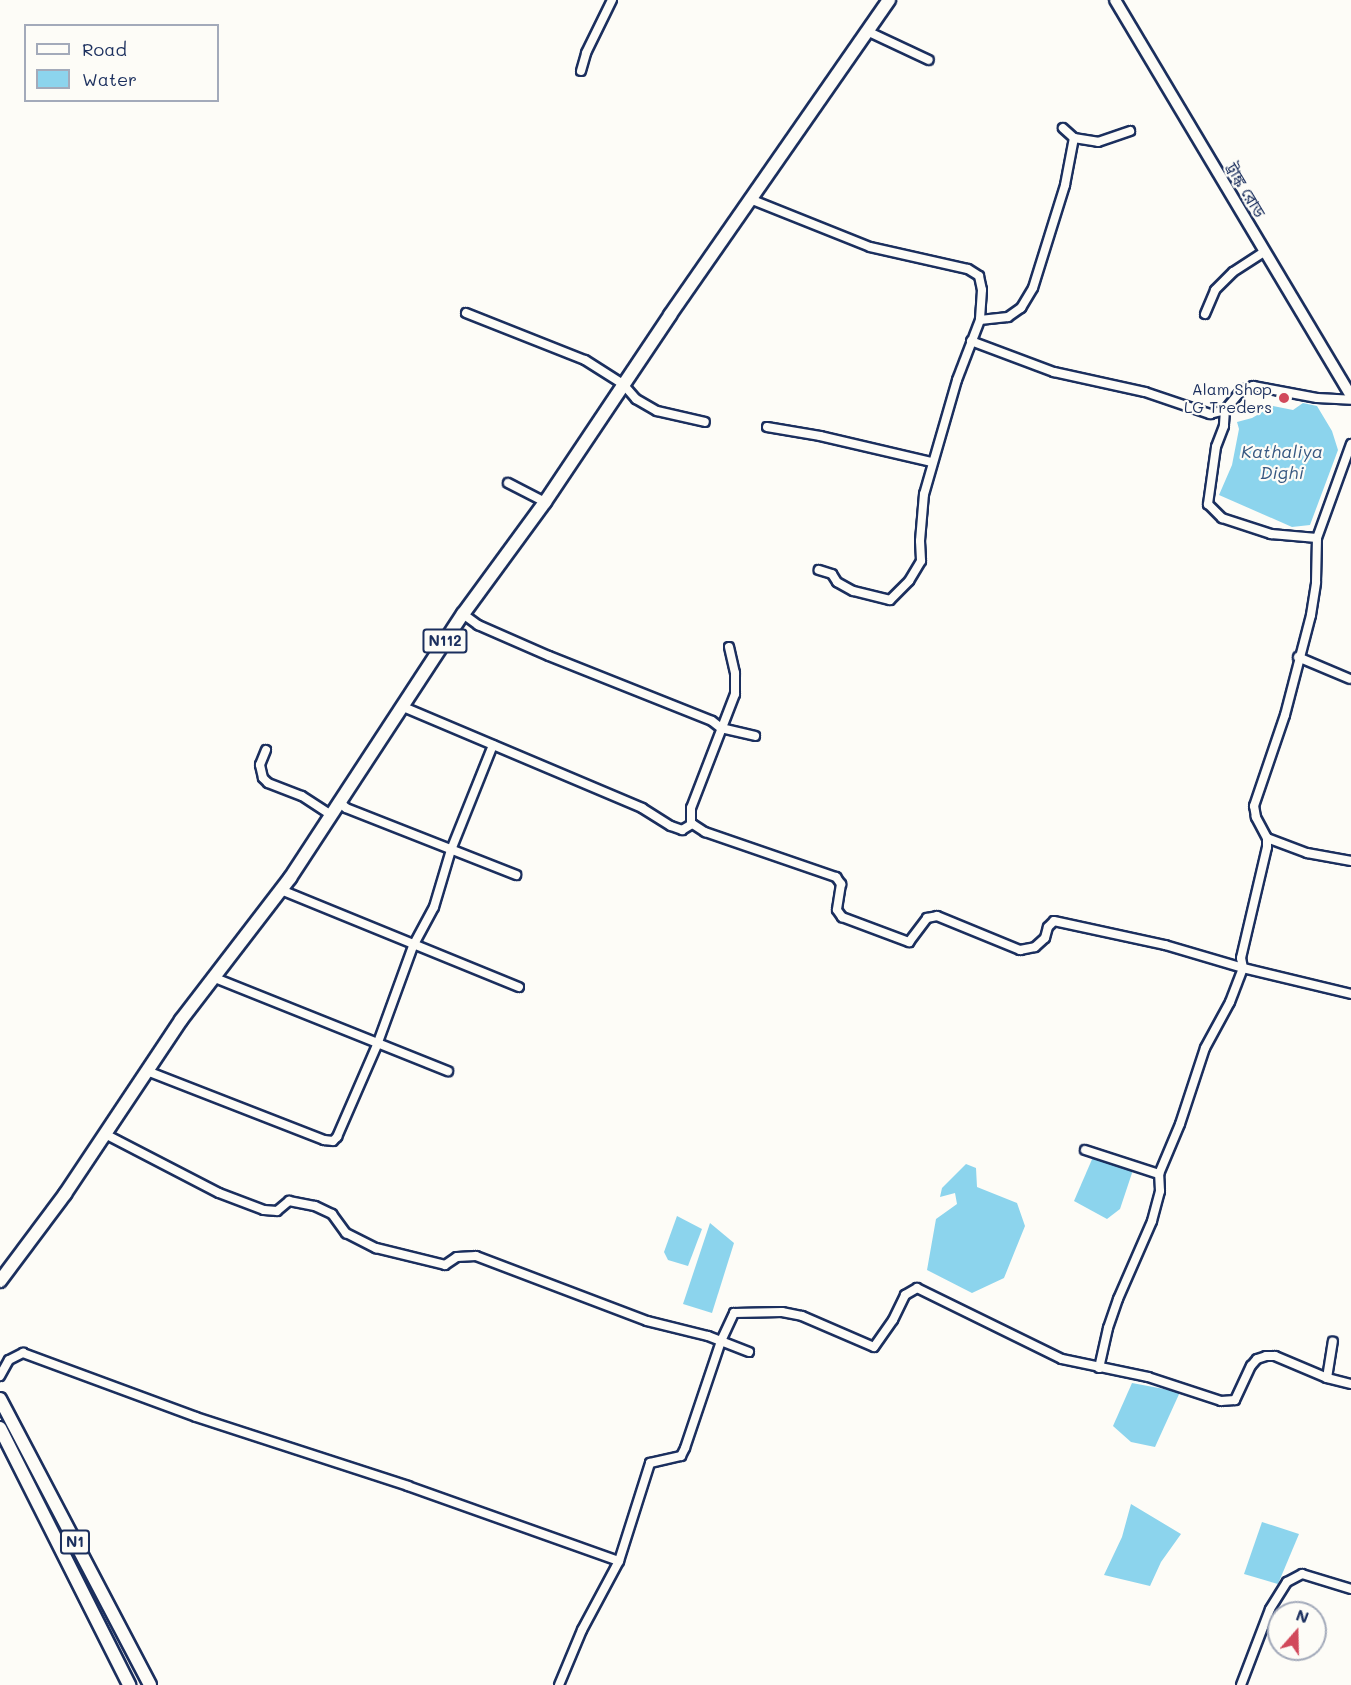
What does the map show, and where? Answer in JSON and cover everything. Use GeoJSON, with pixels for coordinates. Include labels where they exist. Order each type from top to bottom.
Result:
{"type":"FeatureCollection","features":[{"type":"Feature","properties":{"kind":"highway","name":"N112"},"geometry":{"type":"LineString","coordinates":[[0,1281],[65,1194],[181,1020],[281,890],[341,803],[401,706],[463,614],[545,501],[750,199],[889,0]]}},
{"type":"Feature","properties":{"kind":"highway","name":"N1"},"geometry":{"type":"LineString","coordinates":[[0,1399],[150,1685]]}},
{"type":"Feature","properties":{"kind":"highway","name":"N1"},"geometry":{"type":"LineString","coordinates":[[0,1428],[127,1683]]}},
{"type":"Feature","properties":{"kind":"main road","name":"ট্রাঙ্ক রোড"},"geometry":{"type":"LineString","coordinates":[[1115,0],[1351,398]]}},
{"type":"Feature","properties":{"kind":"street"},"geometry":{"type":"LineString","coordinates":[[581,71],[586,53],[610,2]]}},
{"type":"Feature","properties":{"kind":"street"},"geometry":{"type":"LineString","coordinates":[[867,31],[928,60]]}},
{"type":"Feature","properties":{"kind":"street"},"geometry":{"type":"LineString","coordinates":[[1063,128],[1074,138],[1098,142],[1130,131]]}},
{"type":"Feature","properties":{"kind":"street"},"geometry":{"type":"LineString","coordinates":[[980,320],[1008,317],[1021,308],[1033,288],[1065,184],[1074,138]]}},
{"type":"Feature","properties":{"kind":"street"},"geometry":{"type":"LineString","coordinates":[[750,199],[870,247],[968,269],[979,276],[982,290],[980,320],[971,341],[932,462],[922,518],[921,561],[909,581],[890,600],[853,591],[837,582],[832,574],[819,570]]}},
{"type":"Feature","properties":{"kind":"street"},"geometry":{"type":"LineString","coordinates":[[1205,314],[1215,290],[1233,272],[1265,251]]}},
{"type":"Feature","properties":{"kind":"street"},"geometry":{"type":"LineString","coordinates":[[466,313],[585,360],[623,384],[636,399],[657,411],[705,422]]}},
{"type":"Feature","properties":{"kind":"street"},"geometry":{"type":"LineString","coordinates":[[971,341],[1054,372],[1146,392],[1210,414],[1225,410],[1242,390],[1253,386],[1317,398],[1351,398]]}},
{"type":"Feature","properties":{"kind":"street"},"geometry":{"type":"LineString","coordinates":[[1225,410],[1224,426],[1216,447],[1208,504],[1222,518],[1270,534],[1317,538]]}},
{"type":"Feature","properties":{"kind":"street"},"geometry":{"type":"LineString","coordinates":[[767,427],[820,436],[932,462]]}},
{"type":"Feature","properties":{"kind":"street"},"geometry":{"type":"LineString","coordinates":[[1099,1368],[1108,1328],[1118,1299],[1152,1221],[1160,1191],[1159,1174],[1180,1124],[1205,1048],[1230,1002],[1243,968],[1241,958],[1266,857],[1268,838],[1256,817],[1254,806],[1285,715],[1298,657],[1311,615],[1316,582],[1317,538],[1351,444]]}},
{"type":"Feature","properties":{"kind":"street"},"geometry":{"type":"LineString","coordinates":[[508,483],[545,501]]}},
{"type":"Feature","properties":{"kind":"street"},"geometry":{"type":"LineString","coordinates":[[463,614],[478,625],[712,722],[721,728],[755,736]]}},
{"type":"Feature","properties":{"kind":"street"},"geometry":{"type":"LineString","coordinates":[[692,825],[691,808],[735,694],[735,673],[729,647]]}},
{"type":"Feature","properties":{"kind":"street"},"geometry":{"type":"LineString","coordinates":[[1298,657],[1350,679]]}},
{"type":"Feature","properties":{"kind":"street"},"geometry":{"type":"LineString","coordinates":[[401,706],[642,808],[671,826],[682,830],[692,825]]}},
{"type":"Feature","properties":{"kind":"street"},"geometry":{"type":"LineString","coordinates":[[147,1071],[324,1140],[333,1141],[337,1137],[377,1045],[413,946],[434,907],[451,850],[493,745]]}},
{"type":"Feature","properties":{"kind":"street"},"geometry":{"type":"LineString","coordinates":[[266,750],[261,765],[263,778],[268,783],[302,796],[331,816]]}},
{"type":"Feature","properties":{"kind":"street"},"geometry":{"type":"LineString","coordinates":[[341,803],[346,808],[516,875]]}},
{"type":"Feature","properties":{"kind":"street"},"geometry":{"type":"LineString","coordinates":[[692,825],[705,832],[836,877],[841,884],[838,914],[901,941],[913,940],[927,918],[932,915],[1020,950],[1035,946],[1045,938],[1048,927],[1054,921],[1165,945],[1243,968],[1351,994]]}},
{"type":"Feature","properties":{"kind":"street"},"geometry":{"type":"LineString","coordinates":[[1268,838],[1307,853],[1351,861]]}},
{"type":"Feature","properties":{"kind":"street"},"geometry":{"type":"LineString","coordinates":[[281,890],[413,946],[519,987]]}},
{"type":"Feature","properties":{"kind":"street"},"geometry":{"type":"LineString","coordinates":[[215,978],[377,1045],[448,1071]]}},
{"type":"Feature","properties":{"kind":"street"},"geometry":{"type":"LineString","coordinates":[[105,1134],[219,1193],[264,1210],[277,1211],[289,1201],[315,1206],[332,1214],[346,1233],[376,1248],[445,1265],[458,1257],[476,1256],[647,1321],[721,1341],[749,1352]]}},
{"type":"Feature","properties":{"kind":"street"},"geometry":{"type":"LineString","coordinates":[[1085,1150],[1159,1174]]}},
{"type":"Feature","properties":{"kind":"street"},"geometry":{"type":"LineString","coordinates":[[559,1685],[582,1630],[619,1561],[650,1463],[681,1456],[721,1341],[734,1313],[782,1312],[822,1323],[874,1347],[893,1320],[905,1295],[917,1288],[1062,1359],[1148,1377],[1221,1401],[1235,1400],[1251,1366],[1261,1357],[1275,1356],[1327,1378],[1351,1384]]}},
{"type":"Feature","properties":{"kind":"street"},"geometry":{"type":"LineString","coordinates":[[1327,1378],[1333,1341]]}},
{"type":"Feature","properties":{"kind":"street"},"geometry":{"type":"LineString","coordinates":[[0,1376],[9,1360],[23,1353],[196,1417],[408,1486],[619,1561]]}},
{"type":"Feature","properties":{"kind":"street"},"geometry":{"type":"LineString","coordinates":[[1241,1685],[1270,1609],[1287,1582],[1302,1574],[1351,1589]]}},
{"type":"Feature","properties":{"kind":"water","name":"Kathaliya Dighi"},"geometry":{"type":"Polygon","coordinates":[[[1303,403],[1317,406],[1332,431],[1338,450],[1310,525],[1292,527],[1219,495],[1232,465],[1239,429],[1237,422],[1252,418],[1273,406],[1293,410],[1303,403]]]}},
{"type":"Feature","properties":{"kind":"water"},"geometry":{"type":"Polygon","coordinates":[[[1093,1157],[1133,1170],[1120,1209],[1107,1219],[1074,1201],[1093,1157]]]}},
{"type":"Feature","properties":{"kind":"water"},"geometry":{"type":"Polygon","coordinates":[[[966,1164],[976,1168],[977,1187],[1017,1203],[1025,1226],[1004,1278],[972,1293],[927,1270],[936,1219],[957,1204],[955,1193],[940,1197],[942,1188],[966,1164]]]}},
{"type":"Feature","properties":{"kind":"water"},"geometry":{"type":"Polygon","coordinates":[[[677,1216],[702,1229],[688,1266],[668,1260],[664,1252],[677,1216]]]}},
{"type":"Feature","properties":{"kind":"water"},"geometry":{"type":"Polygon","coordinates":[[[710,1223],[734,1243],[712,1313],[683,1304],[710,1223]]]}},
{"type":"Feature","properties":{"kind":"water"},"geometry":{"type":"Polygon","coordinates":[[[1132,1383],[1180,1392],[1155,1447],[1131,1442],[1113,1426],[1132,1383]]]}},
{"type":"Feature","properties":{"kind":"water"},"geometry":{"type":"Polygon","coordinates":[[[1131,1504],[1181,1534],[1161,1562],[1150,1586],[1104,1575],[1122,1537],[1131,1504]]]}},
{"type":"Feature","properties":{"kind":"water"},"geometry":{"type":"Polygon","coordinates":[[[1262,1522],[1299,1534],[1278,1584],[1244,1574],[1262,1522]]]}},
{"type":"Feature","properties":{"kind":"place","name":"Alam Shop LG Treders"},"geometry":{"type":"Point","coordinates":[1284,398]}}]}
